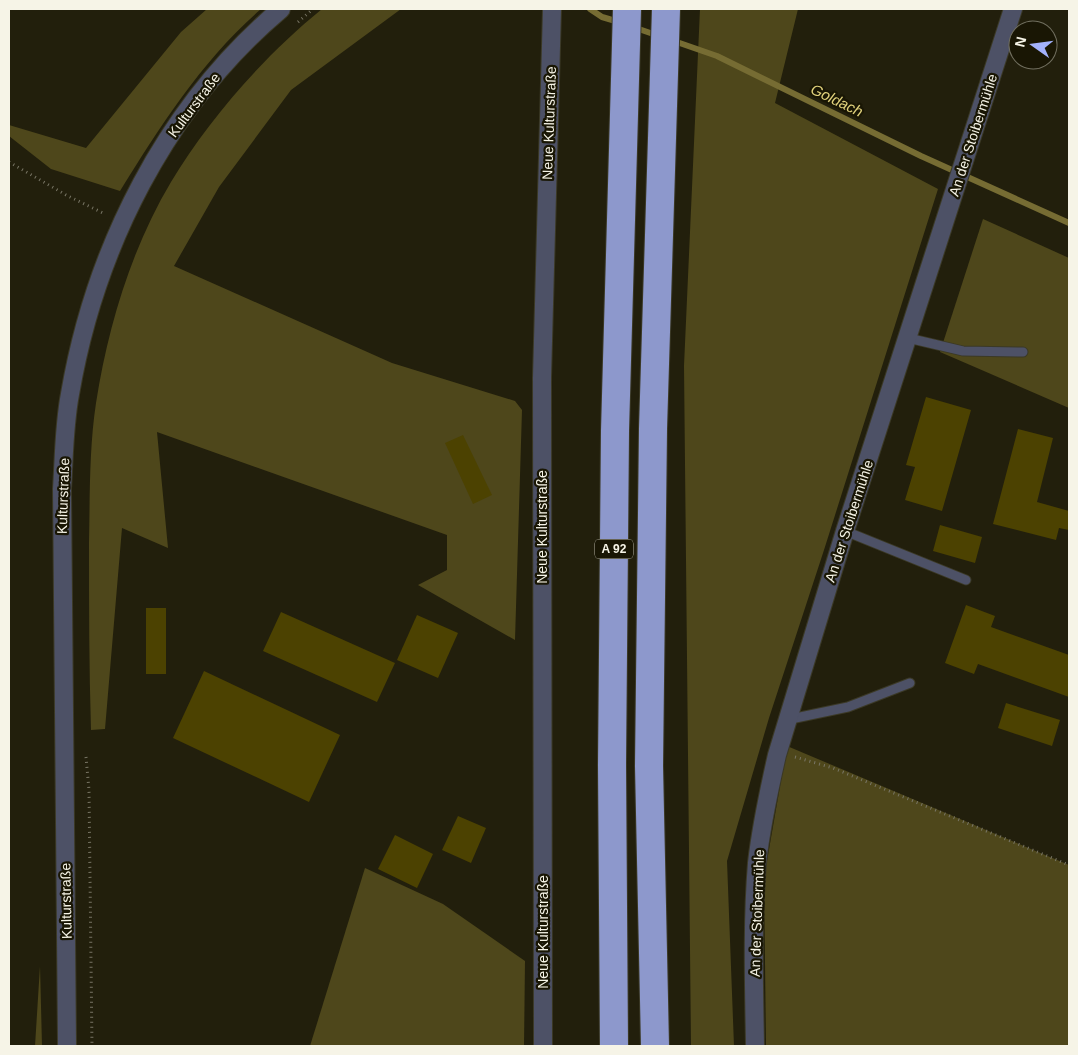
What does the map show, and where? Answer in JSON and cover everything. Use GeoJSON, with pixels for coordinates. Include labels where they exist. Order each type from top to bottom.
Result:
{"type":"FeatureCollection","features":[{"type":"Feature","properties":{"kind":"highway","name":"A 92"},"geometry":{"type":"LineString","coordinates":[[614,1046],[612,755],[615,451],[627,9]]}},
{"type":"Feature","properties":{"kind":"highway","name":"A 92"},"geometry":{"type":"LineString","coordinates":[[655,1046],[649,766],[653,429],[666,11]]}},
{"type":"Feature","properties":{"kind":"street","name":"Kulturstraße"},"geometry":{"type":"LineString","coordinates":[[67,1046],[62,566],[64,462],[69,396],[89,307],[122,222],[157,155],[192,104],[260,26],[281,9]]}},
{"type":"Feature","properties":{"kind":"street","name":"An der Stoibermühle"},"geometry":{"type":"LineString","coordinates":[[755,1046],[754,943],[758,862],[777,755],[786,720],[845,531],[1013,9]]}},
{"type":"Feature","properties":{"kind":"street","name":"Neue Kulturstraße"},"geometry":{"type":"LineString","coordinates":[[543,1046],[542,378],[552,10]]}},
{"type":"Feature","properties":{"kind":"lane"},"geometry":{"type":"LineString","coordinates":[[908,338],[963,351],[1022,352]]}},
{"type":"Feature","properties":{"kind":"lane"},"geometry":{"type":"LineString","coordinates":[[845,531],[966,580]]}},
{"type":"Feature","properties":{"kind":"lane"},"geometry":{"type":"LineString","coordinates":[[786,720],[848,707],[910,682]]}},
{"type":"Feature","properties":{"kind":"path"},"geometry":{"type":"LineString","coordinates":[[296,23],[313,9]]}},
{"type":"Feature","properties":{"kind":"path"},"geometry":{"type":"LineString","coordinates":[[9,162],[66,195],[122,222]]}},
{"type":"Feature","properties":{"kind":"path"},"geometry":{"type":"LineString","coordinates":[[86,755],[89,790],[92,1046]]}},
{"type":"Feature","properties":{"kind":"path"},"geometry":{"type":"LineString","coordinates":[[777,755],[800,758],[833,768],[1069,865]]}},
{"type":"Feature","properties":{"kind":"shaded area"},"geometry":{"type":"Polygon","coordinates":[[[207,9],[261,9],[220,49],[201,71],[167,118],[120,191],[51,169],[9,136],[9,125],[86,148],[181,32],[207,9]]]}},
{"type":"Feature","properties":{"kind":"shaded area"},"geometry":{"type":"Polygon","coordinates":[[[322,9],[401,9],[291,90],[219,187],[174,266],[392,363],[515,401],[522,410],[515,640],[418,585],[447,570],[447,535],[157,432],[168,548],[122,528],[105,729],[91,730],[89,659],[90,473],[96,403],[114,317],[144,234],[171,182],[202,135],[259,68],[322,9]]]}},
{"type":"Feature","properties":{"kind":"shaded area"},"geometry":{"type":"Polygon","coordinates":[[[700,9],[798,9],[775,103],[938,189],[769,718],[727,861],[734,1046],[691,1046],[684,366],[700,9]]]}},
{"type":"Feature","properties":{"kind":"shaded area"},"geometry":{"type":"Polygon","coordinates":[[[983,219],[1069,258],[1069,408],[940,352],[983,219]]]}},
{"type":"Feature","properties":{"kind":"shaded area"},"geometry":{"type":"Polygon","coordinates":[[[787,746],[1069,865],[1069,1046],[766,1046],[764,878],[787,746]]]}},
{"type":"Feature","properties":{"kind":"shaded area"},"geometry":{"type":"Polygon","coordinates":[[[365,868],[443,904],[525,961],[524,1046],[310,1046],[365,868]]]}},
{"type":"Feature","properties":{"kind":"shaded area"},"geometry":{"type":"Polygon","coordinates":[[[40,966],[42,1046],[35,1046],[40,966]]]}},
{"type":"Feature","properties":{"kind":"building"},"geometry":{"type":"Polygon","coordinates":[[[926,397],[971,410],[942,511],[905,500],[915,467],[906,465],[926,397]]]}},
{"type":"Feature","properties":{"kind":"building"},"geometry":{"type":"Polygon","coordinates":[[[1018,429],[1053,438],[1037,502],[1069,511],[1069,530],[1059,528],[1056,540],[993,524],[1018,429]]]}},
{"type":"Feature","properties":{"kind":"building"},"geometry":{"type":"Polygon","coordinates":[[[463,435],[492,495],[473,504],[445,443],[463,435]]]}},
{"type":"Feature","properties":{"kind":"building"},"geometry":{"type":"Polygon","coordinates":[[[940,525],[982,537],[975,563],[933,551],[940,525]]]}},
{"type":"Feature","properties":{"kind":"building"},"geometry":{"type":"Polygon","coordinates":[[[966,605],[995,616],[991,627],[1069,655],[1069,697],[978,664],[974,674],[945,663],[966,605]]]}},
{"type":"Feature","properties":{"kind":"building"},"geometry":{"type":"Polygon","coordinates":[[[146,608],[166,608],[166,674],[146,674],[146,608]]]}},
{"type":"Feature","properties":{"kind":"building"},"geometry":{"type":"Polygon","coordinates":[[[281,612],[395,663],[377,702],[263,651],[281,612]]]}},
{"type":"Feature","properties":{"kind":"building"},"geometry":{"type":"Polygon","coordinates":[[[417,615],[458,633],[438,678],[397,660],[417,615]]]}},
{"type":"Feature","properties":{"kind":"building"},"geometry":{"type":"Polygon","coordinates":[[[204,671],[340,735],[309,802],[173,738],[204,671]]]}},
{"type":"Feature","properties":{"kind":"building"},"geometry":{"type":"Polygon","coordinates":[[[1006,703],[1060,720],[1052,746],[998,728],[1006,703]]]}},
{"type":"Feature","properties":{"kind":"building"},"geometry":{"type":"Polygon","coordinates":[[[458,816],[486,828],[471,863],[442,850],[458,816]]]}},
{"type":"Feature","properties":{"kind":"building"},"geometry":{"type":"Polygon","coordinates":[[[395,835],[433,854],[417,888],[378,869],[395,835]]]}},
{"type":"Feature","properties":{"kind":"waterway","name":"Goldach"},"geometry":{"type":"LineString","coordinates":[[590,9],[602,17],[619,22]]}},
{"type":"Feature","properties":{"kind":"waterway","name":"Goldach"},"geometry":{"type":"LineString","coordinates":[[633,27],[659,36]]}},
{"type":"Feature","properties":{"kind":"waterway","name":"Goldach"},"geometry":{"type":"LineString","coordinates":[[671,40],[717,56],[921,156],[1069,223]]}}]}
